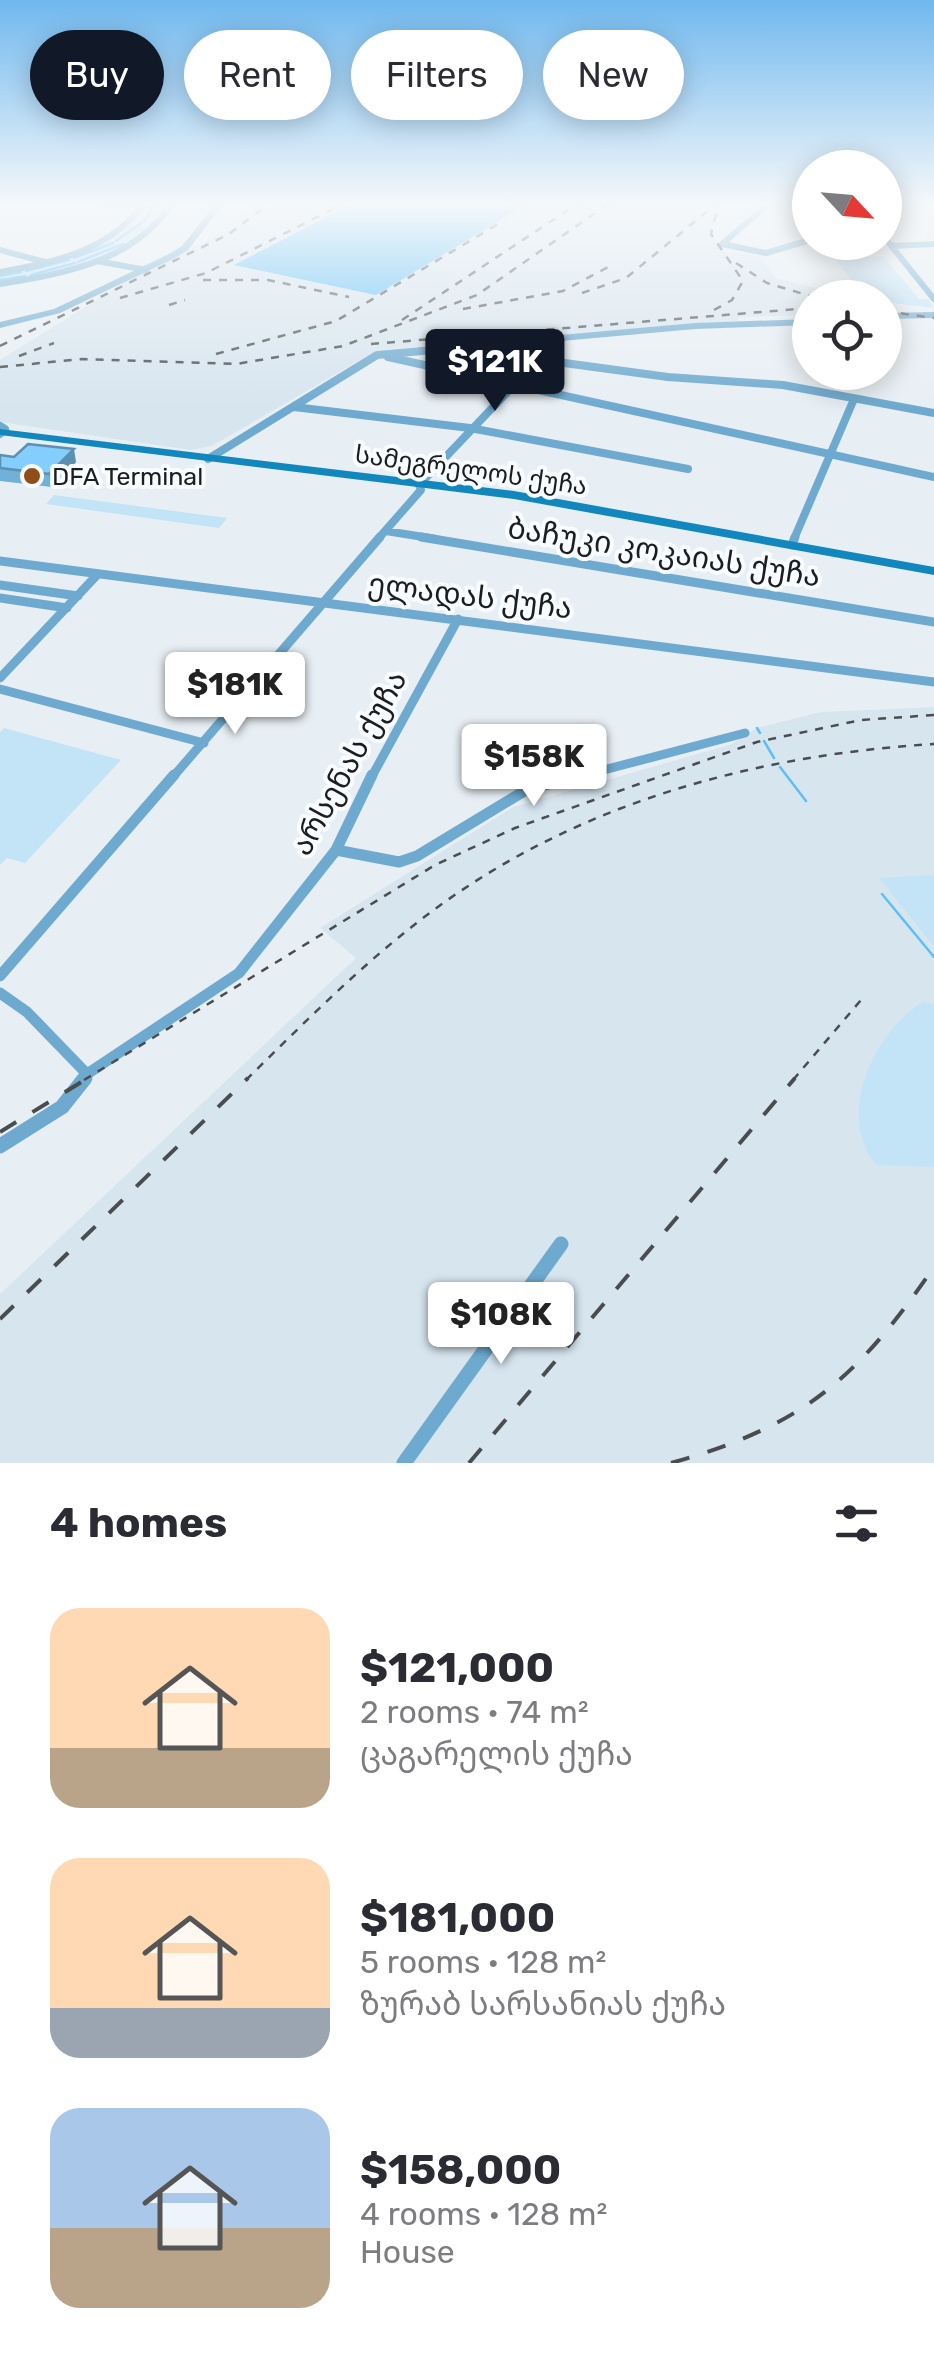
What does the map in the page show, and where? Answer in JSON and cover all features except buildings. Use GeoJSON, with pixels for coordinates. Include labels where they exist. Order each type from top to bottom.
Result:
{"type":"FeatureCollection","features":[{"type":"Feature","properties":{"kind":"main road","name":"სამეგრელოს ქუჩა"},"geometry":{"type":"LineString","coordinates":[[2,433],[514,495],[934,571]]}},
{"type":"Feature","properties":{"kind":"street"},"geometry":{"type":"LineString","coordinates":[[0,284],[55,270]]}},
{"type":"Feature","properties":{"kind":"street"},"geometry":{"type":"LineString","coordinates":[[0,325],[57,312],[145,270]]}},
{"type":"Feature","properties":{"kind":"street"},"geometry":{"type":"LineString","coordinates":[[911,270],[934,299]]}},
{"type":"Feature","properties":{"kind":"street"},"geometry":{"type":"LineString","coordinates":[[902,318],[934,318]]}},
{"type":"Feature","properties":{"kind":"street"},"geometry":{"type":"LineString","coordinates":[[377,354],[792,320]]}},
{"type":"Feature","properties":{"kind":"street"},"geometry":{"type":"LineString","coordinates":[[208,459],[377,354],[382,347],[792,320]]}},
{"type":"Feature","properties":{"kind":"street"},"geometry":{"type":"LineString","coordinates":[[448,348],[668,378],[784,385],[934,413]]}},
{"type":"Feature","properties":{"kind":"street"},"geometry":{"type":"LineString","coordinates":[[377,354],[829,457],[934,477]]}},
{"type":"Feature","properties":{"kind":"street"},"geometry":{"type":"LineString","coordinates":[[0,976],[326,602],[421,490],[420,485],[515,384]]}},
{"type":"Feature","properties":{"kind":"street"},"geometry":{"type":"LineString","coordinates":[[792,545],[854,399]]}},
{"type":"Feature","properties":{"kind":"street"},"geometry":{"type":"LineString","coordinates":[[294,407],[470,428],[688,470]]}},
{"type":"Feature","properties":{"kind":"street","name":"ბაჩუკი კოკაიას ქუჩა"},"geometry":{"type":"LineString","coordinates":[[386,531],[934,622]]}},
{"type":"Feature","properties":{"kind":"street","name":"ელადას ქუჩა"},"geometry":{"type":"LineString","coordinates":[[0,560],[934,682]]}},
{"type":"Feature","properties":{"kind":"street"},"geometry":{"type":"LineString","coordinates":[[0,678],[97,575]]}},
{"type":"Feature","properties":{"kind":"street"},"geometry":{"type":"LineString","coordinates":[[0,585],[78,596]]}},
{"type":"Feature","properties":{"kind":"street"},"geometry":{"type":"LineString","coordinates":[[0,598],[67,608]]}},
{"type":"Feature","properties":{"kind":"street","name":"არსენას ქუჩა"},"geometry":{"type":"LineString","coordinates":[[0,1146],[68,1102],[82,1090],[87,1074],[228,984],[336,850],[399,720],[458,619]]}},
{"type":"Feature","properties":{"kind":"street"},"geometry":{"type":"LineString","coordinates":[[0,689],[204,743]]}},
{"type":"Feature","properties":{"kind":"street"},"geometry":{"type":"LineString","coordinates":[[336,850],[399,862],[417,856],[526,790],[744,733]]}},
{"type":"Feature","properties":{"kind":"street"},"geometry":{"type":"LineString","coordinates":[[0,955],[15,960]]}},
{"type":"Feature","properties":{"kind":"street"},"geometry":{"type":"LineString","coordinates":[[0,993],[26,1012],[87,1074]]}},
{"type":"Feature","properties":{"kind":"street"},"geometry":{"type":"LineString","coordinates":[[404,1463],[562,1244]]}},
{"type":"Feature","properties":{"kind":"shaded area"},"geometry":{"type":"Polygon","coordinates":[[[11,270],[62,270],[0,283],[0,273],[11,270]]]}},
{"type":"Feature","properties":{"kind":"shaded area"},"geometry":{"type":"Polygon","coordinates":[[[148,270],[265,270],[376,294],[416,270],[770,270],[776,278],[792,282],[792,316],[377,350],[212,446],[191,450],[0,422],[0,360],[148,270]]]}},
{"type":"Feature","properties":{"kind":"shaded area"},"geometry":{"type":"Polygon","coordinates":[[[844,270],[895,270],[919,299],[928,299],[934,308],[902,304],[902,280],[851,280],[844,270]]]}},
{"type":"Feature","properties":{"kind":"shaded area"},"geometry":{"type":"Polygon","coordinates":[[[54,495],[227,518],[219,528],[46,504],[54,495]]]}},
{"type":"Feature","properties":{"kind":"shaded area"},"geometry":{"type":"Polygon","coordinates":[[[934,707],[934,875],[880,879],[934,947],[934,1463],[0,1463],[0,1294],[356,958],[320,928],[513,807],[732,744],[757,728],[821,712],[934,707]]]}},
{"type":"Feature","properties":{"kind":"shaded area"},"geometry":{"type":"Polygon","coordinates":[[[4,728],[121,760],[25,863],[7,858],[0,865],[0,732],[4,728]]]}},
{"type":"Feature","properties":{"kind":"shaded area"},"geometry":{"type":"Polygon","coordinates":[[[934,875],[934,947],[879,878],[934,875]]]}},
{"type":"Feature","properties":{"kind":"shaded area"},"geometry":{"type":"Polygon","coordinates":[[[923,1002],[934,1004],[934,1167],[876,1165],[864,1145],[859,1123],[866,1076],[889,1033],[923,1002]]]}},
{"type":"Feature","properties":{"kind":"water"},"geometry":{"type":"Polygon","coordinates":[[[259,270],[417,270],[376,295],[259,270]]]}},
{"type":"Feature","properties":{"kind":"waterway"},"geometry":{"type":"LineString","coordinates":[[31,275],[48,270]]}},
{"type":"Feature","properties":{"kind":"waterway"},"geometry":{"type":"LineString","coordinates":[[0,276],[21,272]]}},
{"type":"Feature","properties":{"kind":"waterway"},"geometry":{"type":"LineString","coordinates":[[0,280],[25,276]]}},
{"type":"Feature","properties":{"kind":"waterway"},"geometry":{"type":"LineString","coordinates":[[757,728],[760,733]]}},
{"type":"Feature","properties":{"kind":"waterway"},"geometry":{"type":"LineString","coordinates":[[764,741],[774,758]]}},
{"type":"Feature","properties":{"kind":"waterway"},"geometry":{"type":"LineString","coordinates":[[780,767],[806,801]]}},
{"type":"Feature","properties":{"kind":"waterway"},"geometry":{"type":"LineString","coordinates":[[882,894],[934,957]]}},
{"type":"Feature","properties":{"kind":"railway"},"geometry":{"type":"LineString","coordinates":[[0,346],[155,270]]}},
{"type":"Feature","properties":{"kind":"railway"},"geometry":{"type":"LineString","coordinates":[[120,298],[211,270]]}},
{"type":"Feature","properties":{"kind":"railway"},"geometry":{"type":"LineString","coordinates":[[216,354],[336,321],[421,270]]}},
{"type":"Feature","properties":{"kind":"railway"},"geometry":{"type":"LineString","coordinates":[[402,320],[477,270]]}},
{"type":"Feature","properties":{"kind":"railway"},"geometry":{"type":"LineString","coordinates":[[0,367],[82,359],[236,364],[343,346],[477,295],[513,270]]}},
{"type":"Feature","properties":{"kind":"railway"},"geometry":{"type":"LineString","coordinates":[[463,309],[563,291],[602,270]]}},
{"type":"Feature","properties":{"kind":"railway"},"geometry":{"type":"LineString","coordinates":[[582,293],[626,278],[635,270]]}},
{"type":"Feature","properties":{"kind":"railway"},"geometry":{"type":"LineString","coordinates":[[714,310],[732,300],[743,281],[736,270]]}},
{"type":"Feature","properties":{"kind":"railway"},"geometry":{"type":"LineString","coordinates":[[747,270],[767,283],[792,290]]}},
{"type":"Feature","properties":{"kind":"railway"},"geometry":{"type":"LineString","coordinates":[[203,280],[268,280],[349,297]]}},
{"type":"Feature","properties":{"kind":"railway"},"geometry":{"type":"LineString","coordinates":[[169,305],[185,300]]}},
{"type":"Feature","properties":{"kind":"railway"},"geometry":{"type":"LineString","coordinates":[[371,344],[792,309]]}},
{"type":"Feature","properties":{"kind":"railway"},"geometry":{"type":"LineString","coordinates":[[902,313],[934,318]]}},
{"type":"Feature","properties":{"kind":"railway"},"geometry":{"type":"LineString","coordinates":[[19,356],[54,343]]}},
{"type":"Feature","properties":{"kind":"railway"},"geometry":{"type":"LineString","coordinates":[[84,1080],[435,865],[515,828],[757,742],[861,720],[934,715]]}},
{"type":"Feature","properties":{"kind":"railway"},"geometry":{"type":"LineString","coordinates":[[246,1080],[406,931],[487,874],[546,841],[670,791],[734,773],[867,750],[934,744]]}},
{"type":"Feature","properties":{"kind":"railway"},"geometry":{"type":"LineString","coordinates":[[793,1080],[861,1000]]}},
{"type":"Feature","properties":{"kind":"railway"},"geometry":{"type":"LineString","coordinates":[[0,1132],[88,1078]]}},
{"type":"Feature","properties":{"kind":"railway"},"geometry":{"type":"LineString","coordinates":[[0,1319],[248,1078]]}},
{"type":"Feature","properties":{"kind":"railway"},"geometry":{"type":"LineString","coordinates":[[469,1463],[795,1078]]}},
{"type":"Feature","properties":{"kind":"railway"},"geometry":{"type":"LineString","coordinates":[[671,1463],[757,1433],[823,1393],[879,1340],[934,1267]]}},
{"type":"Feature","properties":{"kind":"place","name":"DFA Terminal"},"geometry":{"type":"Point","coordinates":[32,476]}}]}
